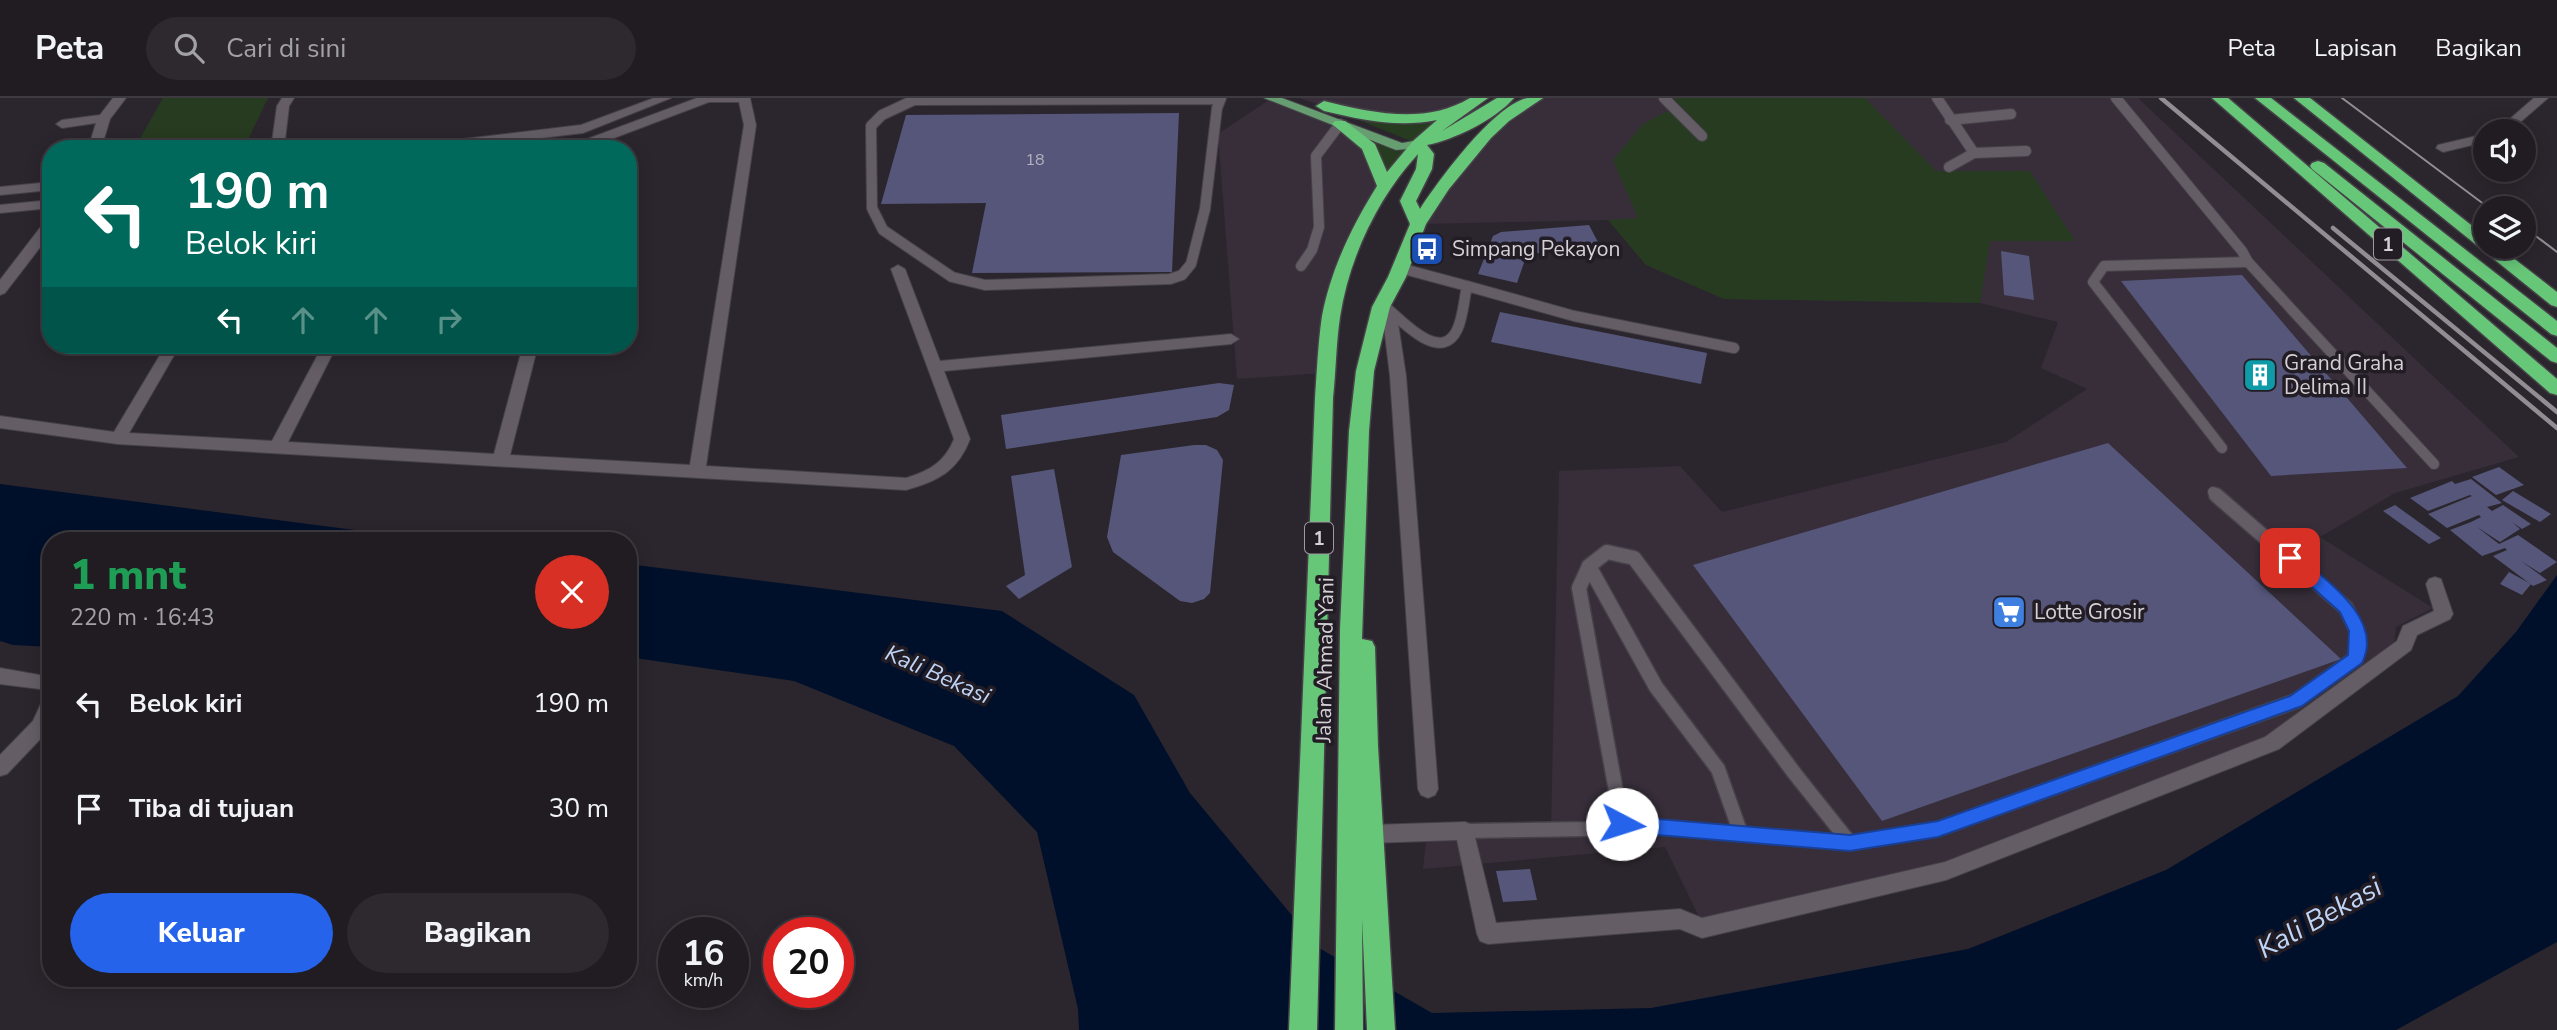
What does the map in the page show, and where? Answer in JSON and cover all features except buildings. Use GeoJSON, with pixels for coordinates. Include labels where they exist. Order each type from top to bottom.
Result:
{"type":"FeatureCollection","features":[{"type":"Feature","properties":{"kind":"highway","name":"Jalan Ahmad Yani"},"geometry":{"type":"LineString","coordinates":[[1303,1030],[1324,398],[1333,307],[1355,234],[1385,187],[1419,144],[1464,107],[1481,98]]}},
{"type":"Feature","properties":{"kind":"highway"},"geometry":{"type":"LineString","coordinates":[[1418,224],[1408,201],[1424,169],[1426,154],[1419,144],[1444,138],[1507,98]]}},
{"type":"Feature","properties":{"kind":"highway","name":"Jalan Ahmad Yani"},"geometry":{"type":"LineString","coordinates":[[1349,1030],[1351,629],[1359,431],[1365,371],[1381,307],[1399,273],[1418,224],[1443,186],[1486,135],[1504,118],[1536,98]]}},
{"type":"Feature","properties":{"kind":"highway","name":"1"},"geometry":{"type":"LineString","coordinates":[[2219,98],[2557,390]]}},
{"type":"Feature","properties":{"kind":"highway","name":"1"},"geometry":{"type":"LineString","coordinates":[[2234,98],[2557,357]]}},
{"type":"Feature","properties":{"kind":"highway","name":"1"},"geometry":{"type":"LineString","coordinates":[[2262,98],[2557,330]]}},
{"type":"Feature","properties":{"kind":"highway"},"geometry":{"type":"LineString","coordinates":[[2301,98],[2473,234]]}},
{"type":"Feature","properties":{"kind":"highway"},"geometry":{"type":"LineString","coordinates":[[1324,106],[1389,121],[1427,120],[1464,107]]}},
{"type":"Feature","properties":{"kind":"highway"},"geometry":{"type":"LineString","coordinates":[[1340,124],[1369,147],[1385,187]]}},
{"type":"Feature","properties":{"kind":"highway"},"geometry":{"type":"LineString","coordinates":[[2504,259],[2557,301]]}},
{"type":"Feature","properties":{"kind":"highway"},"geometry":{"type":"LineString","coordinates":[[1381,1030],[1377,914],[1366,746],[1364,651],[1367,440],[1389,310],[1399,273]]}},
{"type":"Feature","properties":{"kind":"main road"},"geometry":{"type":"LineString","coordinates":[[1270,98],[1401,147],[1419,144]]}},
{"type":"Feature","properties":{"kind":"main road"},"geometry":{"type":"LineString","coordinates":[[1299,98],[1419,144]]}},
{"type":"Feature","properties":{"kind":"street"},"geometry":{"type":"LineString","coordinates":[[97,140],[104,118],[120,98]]}},
{"type":"Feature","properties":{"kind":"street"},"geometry":{"type":"LineString","coordinates":[[278,140],[283,106],[288,98]]}},
{"type":"Feature","properties":{"kind":"street"},"geometry":{"type":"LineString","coordinates":[[537,140],[583,129],[665,98]]}},
{"type":"Feature","properties":{"kind":"street"},"geometry":{"type":"LineString","coordinates":[[601,140],[708,98],[744,98],[750,125],[697,471]]}},
{"type":"Feature","properties":{"kind":"street"},"geometry":{"type":"LineString","coordinates":[[2517,119],[2542,98]]}},
{"type":"Feature","properties":{"kind":"street"},"geometry":{"type":"LineString","coordinates":[[61,124],[104,118]]}},
{"type":"Feature","properties":{"kind":"street"},"geometry":{"type":"LineString","coordinates":[[2443,149],[2473,141]]}},
{"type":"Feature","properties":{"kind":"street"},"geometry":{"type":"LineString","coordinates":[[0,191],[42,187]]}},
{"type":"Feature","properties":{"kind":"street"},"geometry":{"type":"LineString","coordinates":[[0,209],[42,205]]}},
{"type":"Feature","properties":{"kind":"street"},"geometry":{"type":"LineString","coordinates":[[0,290],[42,235]]}},
{"type":"Feature","properties":{"kind":"street"},"geometry":{"type":"LineString","coordinates":[[0,422],[118,438],[906,484],[938,474],[957,456],[962,439],[898,269]]}},
{"type":"Feature","properties":{"kind":"street"},"geometry":{"type":"LineString","coordinates":[[1389,310],[1398,376],[1428,789]]}},
{"type":"Feature","properties":{"kind":"street"},"geometry":{"type":"LineString","coordinates":[[934,367],[1231,339]]}},
{"type":"Feature","properties":{"kind":"street"},"geometry":{"type":"LineString","coordinates":[[118,438],[168,354]]}},
{"type":"Feature","properties":{"kind":"street"},"geometry":{"type":"LineString","coordinates":[[277,448],[325,354]]}},
{"type":"Feature","properties":{"kind":"street"},"geometry":{"type":"LineString","coordinates":[[500,462],[529,354]]}},
{"type":"Feature","properties":{"kind":"street"},"geometry":{"type":"LineString","coordinates":[[1371,834],[1465,831],[1488,934],[1680,919],[1702,928],[1946,871],[2272,743],[2405,645],[2409,631],[2444,614],[2435,584]]}},
{"type":"Feature","properties":{"kind":"street"},"geometry":{"type":"LineString","coordinates":[[0,677],[42,682]]}},
{"type":"Feature","properties":{"kind":"street"},"geometry":{"type":"LineString","coordinates":[[0,768],[42,722]]}},
{"type":"Feature","properties":{"kind":"lane"},"geometry":{"type":"LineString","coordinates":[[1221,98],[1205,209],[1191,264],[1182,275],[1170,279],[985,285],[952,277],[883,230],[872,208],[871,125],[881,115],[914,100],[1221,98]]}},
{"type":"Feature","properties":{"kind":"lane"},"geometry":{"type":"LineString","coordinates":[[1664,98],[1702,136]]}},
{"type":"Feature","properties":{"kind":"lane"},"geometry":{"type":"LineString","coordinates":[[1937,98],[1974,153]]}},
{"type":"Feature","properties":{"kind":"lane"},"geometry":{"type":"LineString","coordinates":[[2116,98],[2242,251],[2248,262],[2434,464]]}},
{"type":"Feature","properties":{"kind":"lane"},"geometry":{"type":"LineString","coordinates":[[1950,120],[2011,114]]}},
{"type":"Feature","properties":{"kind":"lane"},"geometry":{"type":"LineString","coordinates":[[1301,266],[1312,250],[1320,227],[1316,156],[1340,124]]}},
{"type":"Feature","properties":{"kind":"lane"},"geometry":{"type":"LineString","coordinates":[[1949,167],[1974,153],[2026,151]]}},
{"type":"Feature","properties":{"kind":"lane"},"geometry":{"type":"LineString","coordinates":[[2222,448],[2093,282],[2104,266],[2248,262]]}},
{"type":"Feature","properties":{"kind":"lane"},"geometry":{"type":"LineString","coordinates":[[1399,273],[1467,286],[1574,316],[1734,348]]}},
{"type":"Feature","properties":{"kind":"lane"},"geometry":{"type":"LineString","coordinates":[[1389,310],[1423,340],[1442,342],[1451,339],[1458,329],[1467,286]]}},
{"type":"Feature","properties":{"kind":"lane"},"geometry":{"type":"LineString","coordinates":[[1465,831],[1588,829],[1622,824],[1850,843],[1938,829],[2296,701],[2356,658],[2357,631],[2346,608],[2213,492]]}},
{"type":"Feature","properties":{"kind":"lane"},"geometry":{"type":"LineString","coordinates":[[1622,824],[1579,589],[1589,566],[1607,552],[1633,558],[1794,774],[1850,843]]}},
{"type":"Feature","properties":{"kind":"lane"},"geometry":{"type":"LineString","coordinates":[[1589,566],[1656,687],[1718,769],[1741,834]]}},
{"type":"Feature","properties":{"kind":"shaded area"},"geometry":{"type":"Polygon","coordinates":[[[1272,98],[1340,124],[1369,147],[1385,187],[1355,234],[1325,373],[1237,379],[1218,134],[1272,98]]]}},
{"type":"Feature","properties":{"kind":"shaded area"},"geometry":{"type":"Polygon","coordinates":[[[1299,98],[1481,98],[1427,120],[1324,106],[1299,98]]]}},
{"type":"Feature","properties":{"kind":"shaded area"},"geometry":{"type":"Polygon","coordinates":[[[1536,98],[2138,98],[2519,457],[2395,493],[2320,537],[2433,608],[2396,627],[2394,646],[2266,738],[1940,863],[1703,925],[1665,847],[1423,869],[1427,832],[1551,829],[1559,471],[1680,466],[1722,512],[2006,442],[2087,389],[2041,368],[2058,322],[1980,303],[1724,299],[1646,265],[1608,220],[1418,224],[1469,152],[1536,98]]]}},
{"type":"Feature","properties":{"kind":"green space"},"geometry":{"type":"Polygon","coordinates":[[[163,98],[268,98],[248,140],[139,140],[163,98]]]}},
{"type":"Feature","properties":{"kind":"green space"},"geometry":{"type":"Polygon","coordinates":[[[1674,98],[1865,98],[1936,171],[2030,171],[2075,241],[1990,241],[1980,303],[1724,299],[1646,265],[1608,220],[1638,218],[1613,160],[1643,124],[1679,105],[1674,98]]]}},
{"type":"Feature","properties":{"kind":"green space"},"geometry":{"type":"Polygon","coordinates":[[[1324,106],[1389,121],[1463,107],[1385,187],[1369,147],[1340,124],[1401,147],[1418,144],[1324,106]]]}},
{"type":"Feature","properties":{"kind":"water"},"geometry":{"type":"Polygon","coordinates":[[[0,484],[371,532],[42,532],[42,647],[13,645],[0,641],[0,484]]]}},
{"type":"Feature","properties":{"kind":"water","name":"Kali Bekasi"},"geometry":{"type":"Polygon","coordinates":[[[637,565],[1002,611],[1134,695],[1190,793],[1319,948],[1432,1013],[1651,1008],[1968,949],[2166,870],[2458,696],[2516,632],[2557,575],[2557,942],[2396,1030],[1079,1030],[1078,1009],[1037,832],[954,746],[794,681],[637,658],[637,565]]]}},
{"type":"Feature","properties":{"kind":"tram line"},"geometry":{"type":"LineString","coordinates":[[2342,98],[2473,196]]}},
{"type":"Feature","properties":{"kind":"tram line"},"geometry":{"type":"LineString","coordinates":[[2536,236],[2557,252]]}},
{"type":"Feature","properties":{"kind":"railway"},"geometry":{"type":"LineString","coordinates":[[2161,98],[2557,428]]}},
{"type":"Feature","properties":{"kind":"railway"},"geometry":{"type":"LineString","coordinates":[[2333,228],[2557,412]]}},
{"type":"Feature","properties":{"kind":"place","name":"Simpang Pekayon"},"geometry":{"type":"Point","coordinates":[1427,249]}},
{"type":"Feature","properties":{"kind":"place","name":"Grand Graha Delima II"},"geometry":{"type":"Point","coordinates":[2260,375]}},
{"type":"Feature","properties":{"kind":"place","name":"Lotte Grosir"},"geometry":{"type":"Point","coordinates":[2009,612]}},
{"type":"Feature","properties":{"kind":"route"},"geometry":{"type":"LineString","coordinates":[[1622,824],[1850,843],[1938,829],[2296,701],[2356,658],[2357,631],[2346,608],[2290,558]]}}]}
